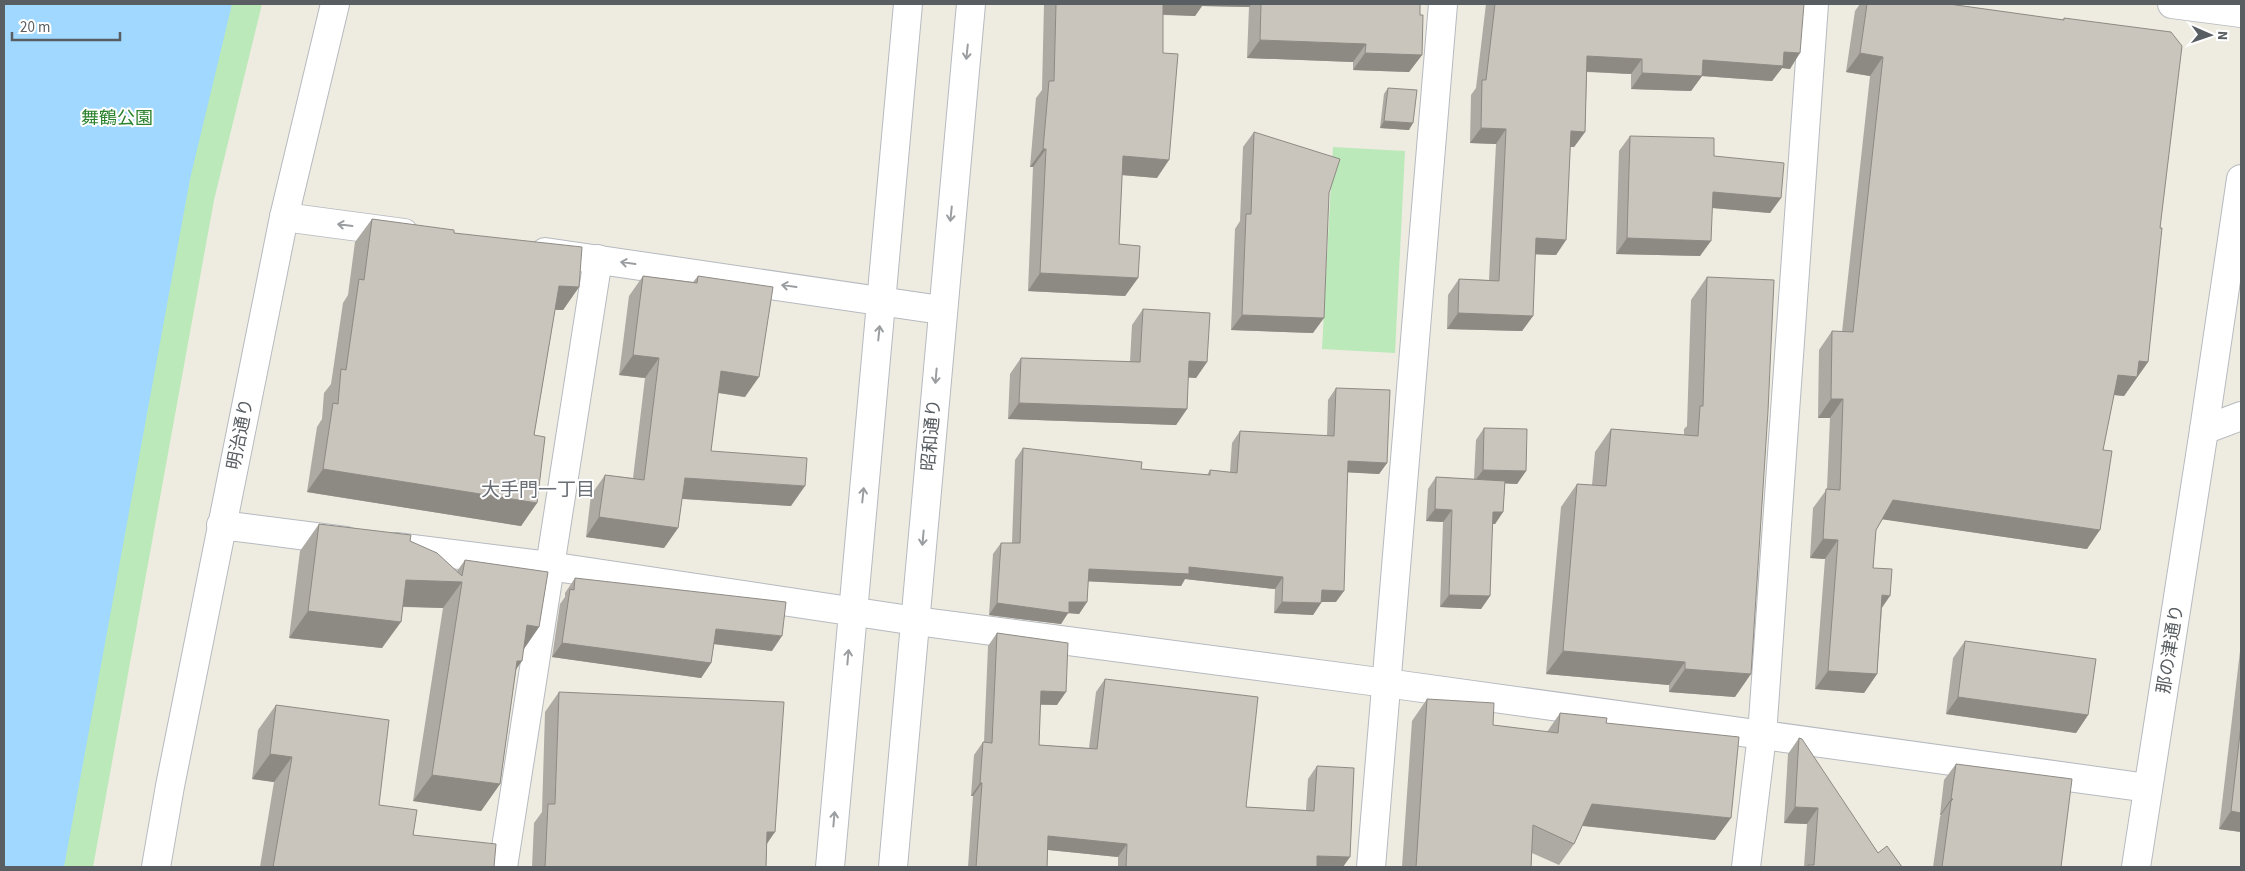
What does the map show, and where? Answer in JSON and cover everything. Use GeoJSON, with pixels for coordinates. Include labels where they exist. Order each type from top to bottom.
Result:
{"type":"FeatureCollection","features":[{"type":"Feature","properties":{"kind":"street","name":"明治通り"},"geometry":{"type":"LineString","coordinates":[[156,867],[221,526],[284,217],[335,4]]}},
{"type":"Feature","properties":{"kind":"street"},"geometry":{"type":"LineString","coordinates":[[830,867],[908,4]]}},
{"type":"Feature","properties":{"kind":"street","name":"昭和通り"},"geometry":{"type":"LineString","coordinates":[[893,867],[916,621],[941,310],[971,4]]}},
{"type":"Feature","properties":{"kind":"street"},"geometry":{"type":"LineString","coordinates":[[1371,867],[1443,4]]}},
{"type":"Feature","properties":{"kind":"street"},"geometry":{"type":"LineString","coordinates":[[1746,867],[1762,735],[1814,4]]}},
{"type":"Feature","properties":{"kind":"street"},"geometry":{"type":"LineString","coordinates":[[2172,4],[2241,13]]}},
{"type":"Feature","properties":{"kind":"street","name":"那の津通り"},"geometry":{"type":"LineString","coordinates":[[2136,867],[2241,179]]}},
{"type":"Feature","properties":{"kind":"street"},"geometry":{"type":"LineString","coordinates":[[284,217],[431,237]]}},
{"type":"Feature","properties":{"kind":"street"},"geometry":{"type":"LineString","coordinates":[[519,248],[837,293],[941,310]]}},
{"type":"Feature","properties":{"kind":"street"},"geometry":{"type":"LineString","coordinates":[[503,867],[598,258]]}},
{"type":"Feature","properties":{"kind":"street"},"geometry":{"type":"LineString","coordinates":[[2204,430],[2241,416]]}},
{"type":"Feature","properties":{"kind":"street"},"geometry":{"type":"LineString","coordinates":[[221,526],[549,566],[916,621],[1386,683],[2148,788]]}},
{"type":"Feature","properties":{"kind":"green space","name":"舞鶴公園"},"geometry":{"type":"Polygon","coordinates":[[[4,4],[262,4],[214,200],[93,867],[4,867],[4,4]]]}},
{"type":"Feature","properties":{"kind":"green space"},"geometry":{"type":"Polygon","coordinates":[[[1333,147],[1405,151],[1395,353],[1322,349],[1333,147]]]}},
{"type":"Feature","properties":{"kind":"water","name":"舞鶴公園"},"geometry":{"type":"Polygon","coordinates":[[[4,4],[232,4],[190,179],[64,867],[4,867],[4,4]]]}},
{"type":"Feature","properties":{"kind":"building"},"geometry":{"type":"Polygon","coordinates":[[[1056,4],[1163,4],[1163,53],[1178,54],[1169,160],[1123,156],[1119,244],[1140,246],[1138,278],[1040,273],[1046,149],[1043,149],[1049,81],[1054,81],[1056,4]]]}},
{"type":"Feature","properties":{"kind":"building"},"geometry":{"type":"Polygon","coordinates":[[[1261,4],[1420,4],[1420,15],[1423,15],[1422,55],[1365,53],[1366,44],[1260,40],[1261,4]]]}},
{"type":"Feature","properties":{"kind":"building"},"geometry":{"type":"Polygon","coordinates":[[[1495,4],[1804,4],[1800,53],[1784,52],[1783,66],[1703,60],[1702,76],[1642,73],[1642,59],[1587,56],[1585,132],[1571,131],[1566,240],[1536,238],[1533,316],[1458,313],[1459,279],[1499,281],[1506,129],[1481,128],[1482,80],[1486,80],[1495,4]]]}},
{"type":"Feature","properties":{"kind":"building"},"geometry":{"type":"Polygon","coordinates":[[[1867,4],[1949,4],[2171,32],[2182,46],[2160,228],[2162,228],[2148,362],[2139,361],[2137,377],[2118,375],[2103,450],[2112,451],[2100,530],[1893,500],[1876,530],[1873,568],[1892,569],[1890,596],[1882,595],[1877,674],[1828,671],[1838,540],[1823,539],[1826,489],[1840,490],[1843,399],[1831,399],[1832,331],[1853,332],[1883,57],[1860,53],[1867,4]]]}},
{"type":"Feature","properties":{"kind":"building"},"geometry":{"type":"Polygon","coordinates":[[[1388,88],[1417,90],[1413,123],[1384,121],[1388,88]]]}},
{"type":"Feature","properties":{"kind":"building"},"geometry":{"type":"Polygon","coordinates":[[[1254,132],[1340,159],[1329,193],[1324,318],[1242,315],[1246,214],[1251,214],[1254,132]]]}},
{"type":"Feature","properties":{"kind":"building"},"geometry":{"type":"Polygon","coordinates":[[[1630,136],[1714,138],[1714,156],[1784,163],[1781,198],[1713,192],[1711,241],[1627,238],[1630,136]]]}},
{"type":"Feature","properties":{"kind":"building"},"geometry":{"type":"Polygon","coordinates":[[[372,219],[454,230],[454,233],[582,247],[579,287],[559,286],[534,435],[545,437],[537,503],[323,469],[333,403],[338,404],[341,369],[346,370],[359,279],[364,280],[372,219]]]}},
{"type":"Feature","properties":{"kind":"building"},"geometry":{"type":"Polygon","coordinates":[[[643,276],[697,283],[698,276],[773,287],[759,377],[721,371],[711,451],[807,458],[805,486],[685,478],[678,528],[599,517],[605,475],[644,480],[659,358],[633,355],[643,276]]]}},
{"type":"Feature","properties":{"kind":"building"},"geometry":{"type":"Polygon","coordinates":[[[1707,277],[1774,280],[1768,411],[1751,674],[1685,669],[1685,662],[1563,651],[1577,484],[1606,486],[1611,429],[1698,436],[1700,406],[1703,406],[1707,277]]]}},
{"type":"Feature","properties":{"kind":"building"},"geometry":{"type":"Polygon","coordinates":[[[1143,309],[1210,313],[1207,362],[1189,361],[1187,409],[1019,403],[1021,358],[1140,362],[1143,309]]]}},
{"type":"Feature","properties":{"kind":"building"},"geometry":{"type":"Polygon","coordinates":[[[1336,388],[1390,390],[1387,463],[1348,461],[1344,591],[1322,590],[1321,603],[1282,602],[1283,577],[1189,567],[1189,574],[1089,569],[1087,602],[1069,602],[1069,613],[997,603],[1001,543],[1020,543],[1023,448],[1142,462],[1141,469],[1210,475],[1210,470],[1237,473],[1240,431],[1334,436],[1336,388]]]}},
{"type":"Feature","properties":{"kind":"building"},"geometry":{"type":"Polygon","coordinates":[[[1484,428],[1527,429],[1526,471],[1483,470],[1484,428]]]}},
{"type":"Feature","properties":{"kind":"building"},"geometry":{"type":"Polygon","coordinates":[[[1436,477],[1505,481],[1503,512],[1493,512],[1490,596],[1449,595],[1452,510],[1435,509],[1436,477]]]}},
{"type":"Feature","properties":{"kind":"building"},"geometry":{"type":"Polygon","coordinates":[[[319,524],[411,535],[410,541],[437,553],[462,576],[465,560],[548,572],[539,627],[527,625],[522,661],[517,661],[500,784],[432,775],[462,582],[406,580],[401,622],[308,611],[319,524]]]}},
{"type":"Feature","properties":{"kind":"building"},"geometry":{"type":"Polygon","coordinates":[[[575,578],[786,602],[782,636],[716,629],[711,663],[562,643],[570,589],[574,590],[575,578]]]}},
{"type":"Feature","properties":{"kind":"building"},"geometry":{"type":"Polygon","coordinates":[[[997,633],[1068,643],[1066,692],[1041,691],[1039,745],[1097,749],[1105,679],[1258,697],[1246,807],[1314,811],[1317,766],[1354,768],[1350,857],[1317,856],[1317,867],[1126,867],[1127,844],[1048,836],[1047,867],[976,867],[983,742],[992,743],[997,633]]]}},
{"type":"Feature","properties":{"kind":"building"},"geometry":{"type":"Polygon","coordinates":[[[1965,641],[2096,659],[2088,715],[1958,697],[1965,641]]]}},
{"type":"Feature","properties":{"kind":"building"},"geometry":{"type":"Polygon","coordinates":[[[559,692],[784,702],[775,832],[767,832],[766,867],[545,867],[548,804],[555,804],[559,692]]]}},
{"type":"Feature","properties":{"kind":"building"},"geometry":{"type":"Polygon","coordinates":[[[1427,699],[1494,703],[1493,725],[1558,733],[1560,713],[1607,718],[1606,723],[1739,737],[1731,818],[1592,804],[1574,844],[1533,825],[1531,867],[1416,867],[1427,699]]]}},
{"type":"Feature","properties":{"kind":"building"},"geometry":{"type":"Polygon","coordinates":[[[276,705],[389,720],[379,805],[417,810],[413,835],[496,844],[494,867],[273,867],[292,757],[270,754],[276,705]]]}},
{"type":"Feature","properties":{"kind":"building"},"geometry":{"type":"Polygon","coordinates":[[[2241,725],[2241,813],[2231,811],[2241,725]]]}},
{"type":"Feature","properties":{"kind":"building"},"geometry":{"type":"Polygon","coordinates":[[[1799,738],[1802,739],[1878,853],[1887,846],[1902,867],[1808,867],[1808,865],[1814,865],[1818,808],[1795,807],[1799,738]]]}},
{"type":"Feature","properties":{"kind":"building"},"geometry":{"type":"Polygon","coordinates":[[[1956,764],[2072,779],[2061,867],[1942,867],[1951,801],[1953,799],[1951,799],[1956,764]]]}},
{"type":"Feature","properties":{"kind":"district","name":"大手門一丁目"},"geometry":{"type":"Point","coordinates":[538,489]}}]}
